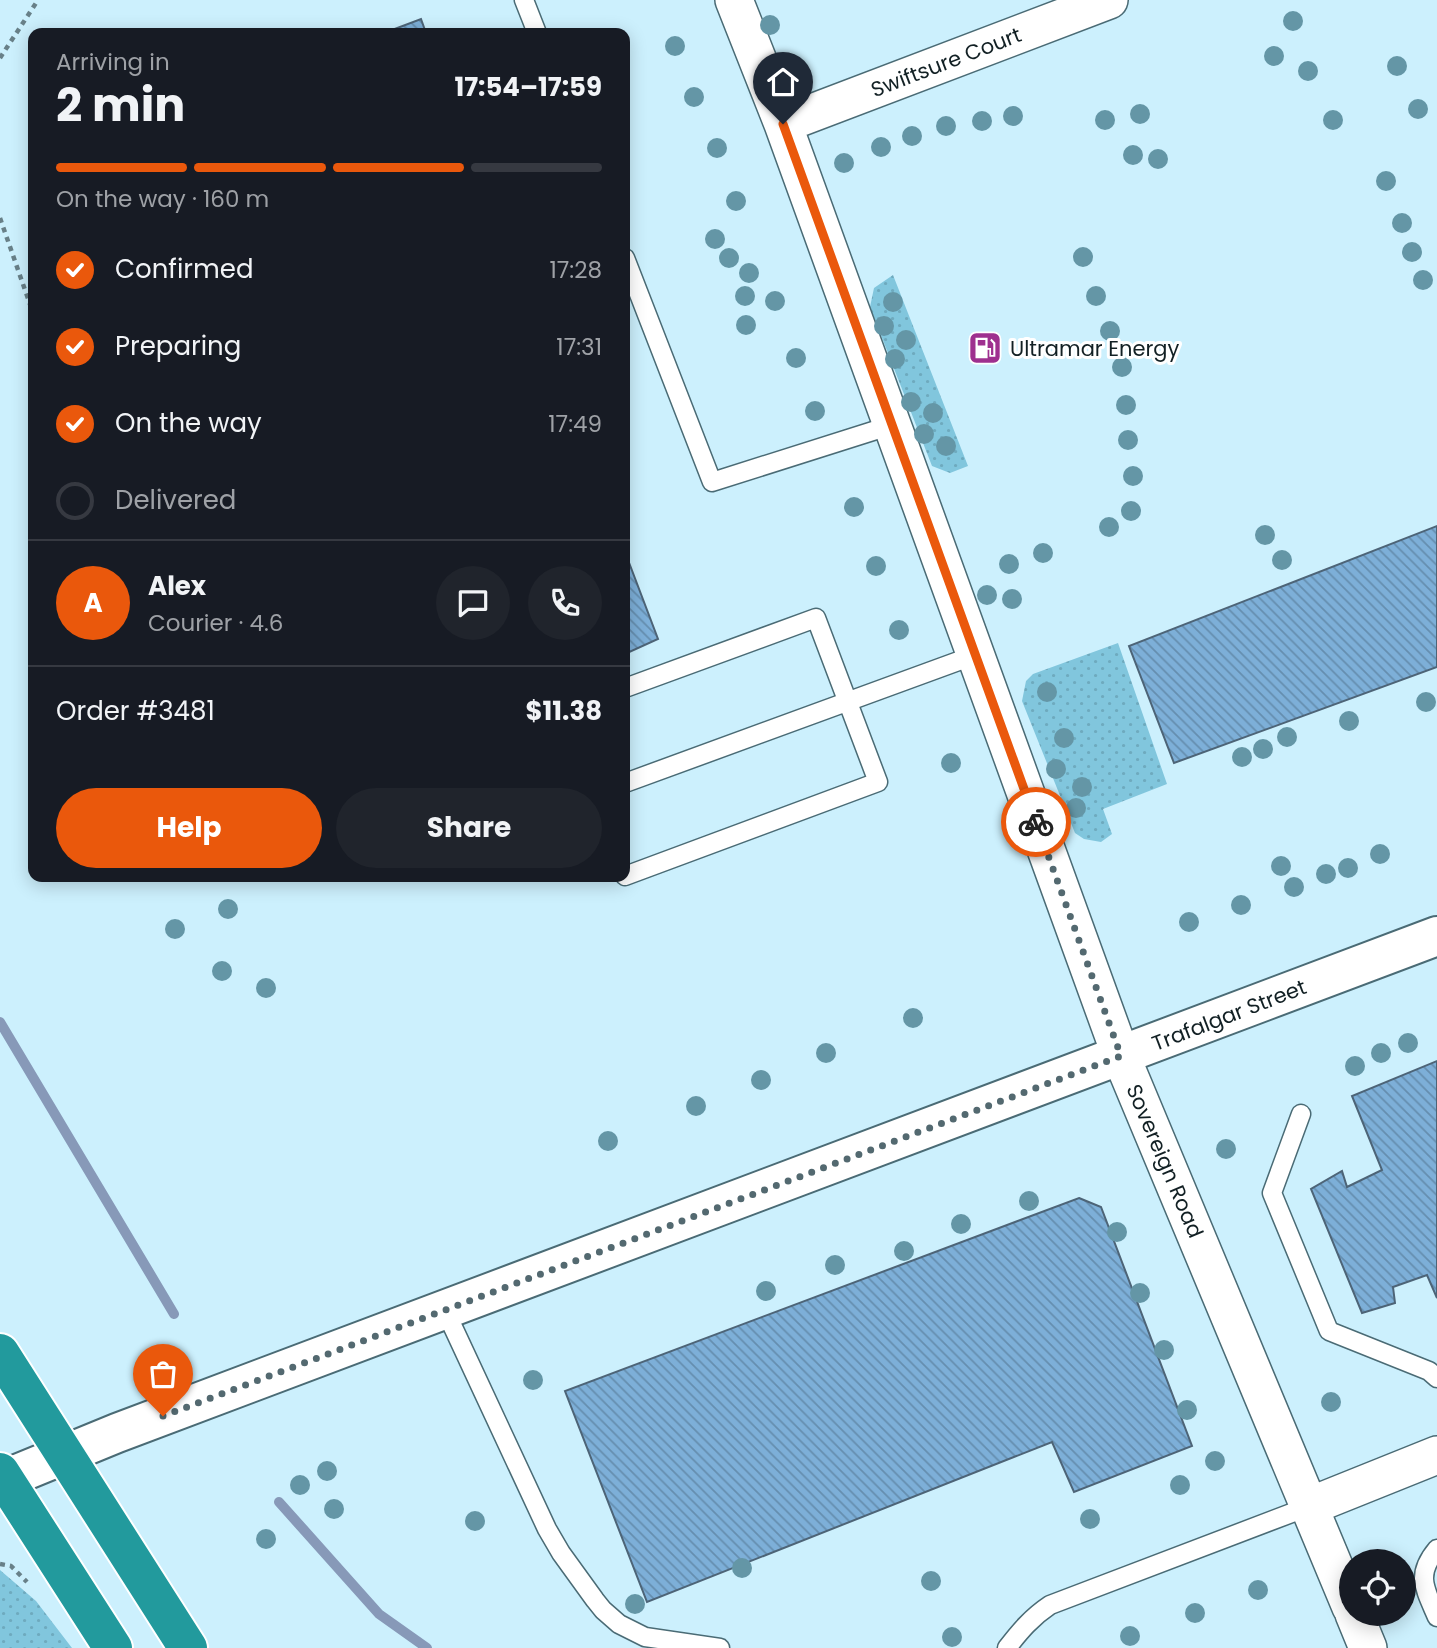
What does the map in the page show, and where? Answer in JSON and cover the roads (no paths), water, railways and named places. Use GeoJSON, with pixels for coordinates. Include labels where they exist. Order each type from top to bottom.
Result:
{"type":"FeatureCollection","features":[{"type":"Feature","properties":{"kind":"highway"},"geometry":{"type":"LineString","coordinates":[[0,1353],[188,1648]]}},
{"type":"Feature","properties":{"kind":"highway"},"geometry":{"type":"LineString","coordinates":[[2,1477],[113,1648]]}},
{"type":"Feature","properties":{"kind":"main road","name":"Trafalgar Street"},"geometry":{"type":"LineString","coordinates":[[2,1477],[1437,936]]}},
{"type":"Feature","properties":{"kind":"street","name":"Sovereign Road"},"geometry":{"type":"LineString","coordinates":[[734,0],[783,124],[1121,1056],[1339,1577]]}},
{"type":"Feature","properties":{"kind":"street","name":"Swiftsure Court"},"geometry":{"type":"LineString","coordinates":[[783,124],[1109,0]]}},
{"type":"Feature","properties":{"kind":"street"},"geometry":{"type":"LineString","coordinates":[[1310,1506],[1437,1455]]}},
{"type":"Feature","properties":{"kind":"street"},"geometry":{"type":"LineString","coordinates":[[1359,1626],[1368,1648]]}},
{"type":"Feature","properties":{"kind":"lane"},"geometry":{"type":"LineString","coordinates":[[524,0],[535,28]]}},
{"type":"Feature","properties":{"kind":"lane"},"geometry":{"type":"LineString","coordinates":[[630,271],[712,482],[892,425]]}},
{"type":"Feature","properties":{"kind":"lane"},"geometry":{"type":"LineString","coordinates":[[630,686],[816,618],[878,782],[630,874]]}},
{"type":"Feature","properties":{"kind":"lane"},"geometry":{"type":"LineString","coordinates":[[630,781],[975,655]]}},
{"type":"Feature","properties":{"kind":"lane"},"geometry":{"type":"LineString","coordinates":[[1301,1114],[1272,1193],[1329,1331],[1429,1371],[1437,1378]]}},
{"type":"Feature","properties":{"kind":"lane"},"geometry":{"type":"LineString","coordinates":[[445,1310],[547,1528],[561,1553],[595,1600],[619,1624],[645,1637],[720,1648]]}},
{"type":"Feature","properties":{"kind":"lane"},"geometry":{"type":"LineString","coordinates":[[1007,1648],[1034,1616],[1050,1605],[1310,1506]]}},
{"type":"Feature","properties":{"kind":"lane"},"geometry":{"type":"LineString","coordinates":[[1437,1549],[1425,1565],[1422,1582],[1437,1617]]}},
{"type":"Feature","properties":{"kind":"waterway"},"geometry":{"type":"LineString","coordinates":[[0,1022],[174,1314]]}},
{"type":"Feature","properties":{"kind":"waterway"},"geometry":{"type":"LineString","coordinates":[[279,1502],[379,1614],[427,1648]]}},
{"type":"Feature","properties":{"kind":"place","name":"Ultramar Energy"},"geometry":{"type":"Point","coordinates":[985,348]}}]}
